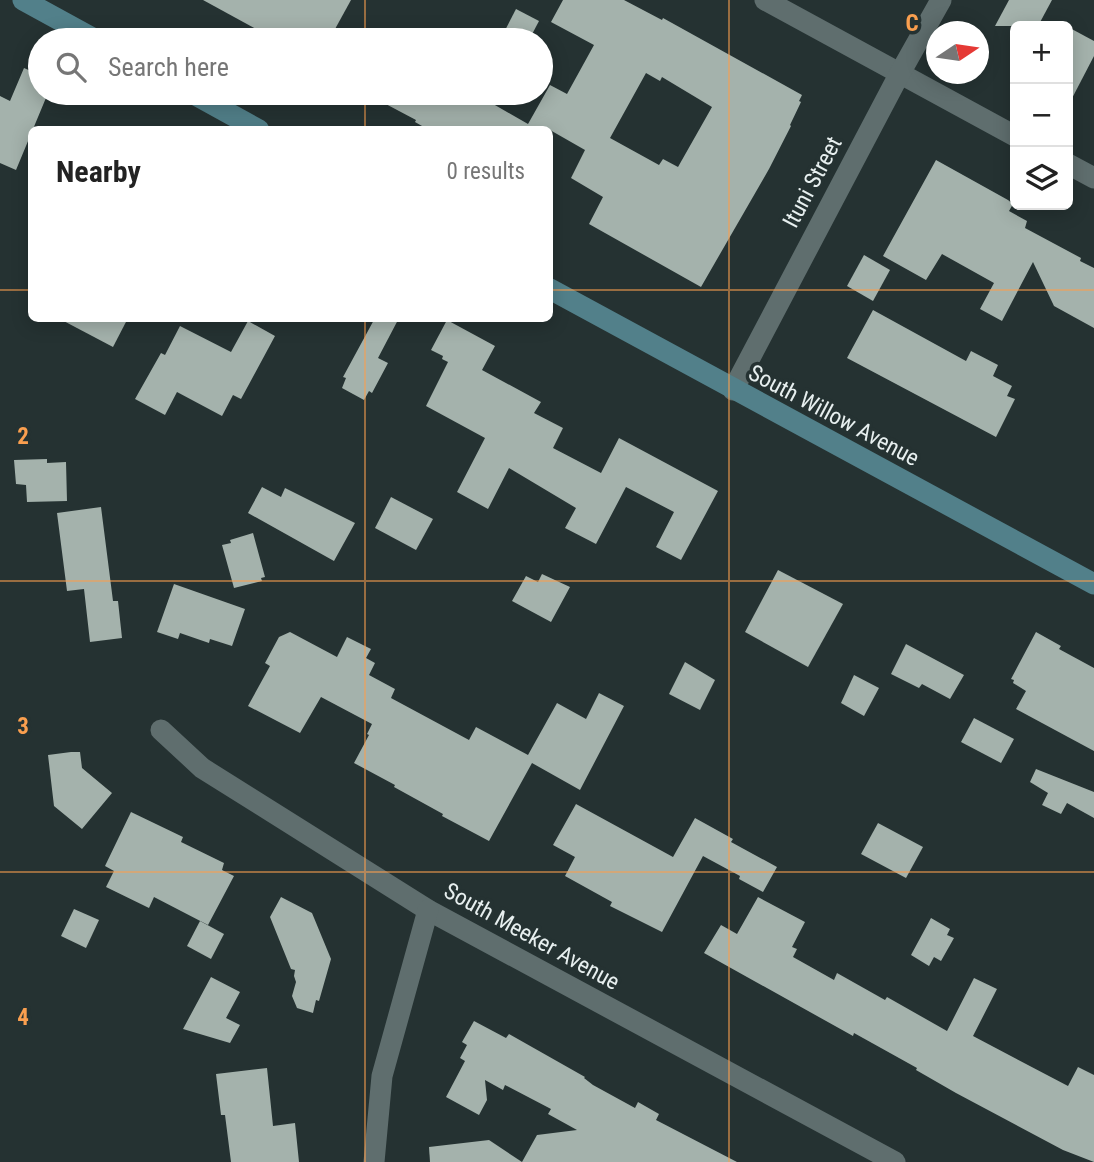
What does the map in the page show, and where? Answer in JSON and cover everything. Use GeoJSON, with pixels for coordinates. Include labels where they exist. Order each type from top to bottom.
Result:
{"type":"FeatureCollection","features":[{"type":"Feature","properties":{"kind":"street"},"geometry":{"type":"LineString","coordinates":[[23,0],[74,28]]}},
{"type":"Feature","properties":{"kind":"street"},"geometry":{"type":"LineString","coordinates":[[765,0],[1010,132]]}},
{"type":"Feature","properties":{"kind":"street","name":"Ituni Street"},"geometry":{"type":"LineString","coordinates":[[733,390],[941,0]]}},
{"type":"Feature","properties":{"kind":"street"},"geometry":{"type":"LineString","coordinates":[[214,105],[252,126]]}},
{"type":"Feature","properties":{"kind":"street"},"geometry":{"type":"LineString","coordinates":[[1073,167],[1094,178]]}},
{"type":"Feature","properties":{"kind":"street","name":"South Willow Avenue"},"geometry":{"type":"LineString","coordinates":[[553,291],[1094,584]]}},
{"type":"Feature","properties":{"kind":"street","name":"South Meeker Avenue"},"geometry":{"type":"LineString","coordinates":[[162,730],[202,768],[428,910],[895,1162]]}},
{"type":"Feature","properties":{"kind":"street"},"geometry":{"type":"LineString","coordinates":[[374,1162],[382,1076],[428,910]]}},
{"type":"Feature","properties":{"kind":"building"},"geometry":{"type":"Polygon","coordinates":[[[203,0],[351,0],[336,28],[254,28],[203,0]]]}},
{"type":"Feature","properties":{"kind":"building"},"geometry":{"type":"Polygon","coordinates":[[[563,0],[624,0],[662,20],[663,18],[802,95],[791,126],[769,169],[701,287],[589,224],[603,197],[571,178],[585,150],[553,132],[553,126],[422,126],[388,105],[495,105],[528,124],[539,105],[553,105],[553,87],[567,94],[594,45],[551,22],[563,0]],[[646,73],[610,138],[659,165],[663,159],[678,167],[712,107],[662,77],[660,81],[646,73]]]}},
{"type":"Feature","properties":{"kind":"building"},"geometry":{"type":"Polygon","coordinates":[[[1009,0],[1052,0],[1041,21],[1010,21],[1010,26],[995,26],[1009,0]]]}},
{"type":"Feature","properties":{"kind":"building"},"geometry":{"type":"Polygon","coordinates":[[[516,9],[539,21],[535,28],[506,28],[516,9]]]}},
{"type":"Feature","properties":{"kind":"building"},"geometry":{"type":"Polygon","coordinates":[[[1073,30],[1094,41],[1094,56],[1073,96],[1073,30]]]}},
{"type":"Feature","properties":{"kind":"building"},"geometry":{"type":"Polygon","coordinates":[[[24,68],[28,70],[28,105],[43,105],[34,126],[28,126],[28,141],[16,170],[0,163],[0,96],[10,101],[24,68]]]}},
{"type":"Feature","properties":{"kind":"building"},"geometry":{"type":"Polygon","coordinates":[[[936,160],[1008,200],[1009,211],[1027,221],[1025,228],[1081,258],[1080,261],[1094,268],[1094,328],[1054,306],[1033,262],[1002,321],[980,309],[994,283],[942,254],[926,280],[883,256],[936,160]]]}},
{"type":"Feature","properties":{"kind":"building"},"geometry":{"type":"Polygon","coordinates":[[[864,255],[890,270],[873,301],[847,286],[864,255]]]}},
{"type":"Feature","properties":{"kind":"building"},"geometry":{"type":"Polygon","coordinates":[[[873,310],[966,361],[971,351],[998,365],[993,376],[1012,386],[1007,396],[1015,399],[996,437],[847,358],[873,310]]]}},
{"type":"Feature","properties":{"kind":"building"},"geometry":{"type":"Polygon","coordinates":[[[66,322],[126,322],[113,347],[66,322]]]}},
{"type":"Feature","properties":{"kind":"building"},"geometry":{"type":"Polygon","coordinates":[[[247,322],[275,336],[241,399],[233,395],[222,416],[177,392],[165,415],[135,399],[161,353],[165,355],[180,326],[231,352],[247,322]]]}},
{"type":"Feature","properties":{"kind":"building"},"geometry":{"type":"Polygon","coordinates":[[[373,322],[397,322],[378,358],[388,363],[372,393],[369,391],[364,400],[342,388],[346,378],[343,377],[373,322]]]}},
{"type":"Feature","properties":{"kind":"building"},"geometry":{"type":"Polygon","coordinates":[[[446,322],[495,346],[482,370],[541,402],[534,413],[563,428],[553,448],[601,473],[619,438],[718,491],[681,560],[656,547],[674,512],[626,487],[596,544],[565,528],[576,508],[509,468],[488,509],[457,492],[485,438],[426,406],[448,362],[431,350],[446,322]]]}},
{"type":"Feature","properties":{"kind":"building"},"geometry":{"type":"Polygon","coordinates":[[[47,459],[47,463],[66,462],[67,501],[27,502],[26,485],[16,484],[14,460],[47,459]]]}},
{"type":"Feature","properties":{"kind":"building"},"geometry":{"type":"Polygon","coordinates":[[[262,487],[281,497],[285,488],[355,523],[334,561],[248,513],[262,487]]]}},
{"type":"Feature","properties":{"kind":"building"},"geometry":{"type":"Polygon","coordinates":[[[391,497],[433,519],[416,550],[375,528],[391,497]]]}},
{"type":"Feature","properties":{"kind":"building"},"geometry":{"type":"Polygon","coordinates":[[[101,507],[113,601],[118,601],[122,638],[90,642],[84,589],[67,591],[57,513],[101,507]]]}},
{"type":"Feature","properties":{"kind":"building"},"geometry":{"type":"Polygon","coordinates":[[[253,533],[265,577],[261,578],[262,581],[234,588],[222,545],[253,533]]]}},
{"type":"Feature","properties":{"kind":"building"},"geometry":{"type":"Polygon","coordinates":[[[778,570],[843,604],[808,667],[745,632],[778,570]]]}},
{"type":"Feature","properties":{"kind":"building"},"geometry":{"type":"Polygon","coordinates":[[[542,574],[570,587],[551,622],[512,601],[526,576],[538,582],[542,574]]]}},
{"type":"Feature","properties":{"kind":"building"},"geometry":{"type":"Polygon","coordinates":[[[174,584],[245,609],[232,646],[210,639],[209,643],[180,633],[178,639],[157,632],[174,584]]]}},
{"type":"Feature","properties":{"kind":"building"},"geometry":{"type":"Polygon","coordinates":[[[290,632],[337,657],[347,637],[371,649],[366,658],[375,663],[369,675],[395,689],[391,698],[469,740],[476,727],[528,755],[557,703],[586,719],[599,693],[624,706],[580,790],[532,763],[489,841],[354,763],[372,724],[321,697],[300,733],[248,706],[270,666],[265,663],[279,637],[290,632]]]}},
{"type":"Feature","properties":{"kind":"building"},"geometry":{"type":"Polygon","coordinates":[[[1036,632],[1061,646],[1059,649],[1094,668],[1094,751],[1016,709],[1026,691],[1011,679],[1036,632]]]}},
{"type":"Feature","properties":{"kind":"building"},"geometry":{"type":"Polygon","coordinates":[[[906,644],[964,675],[950,699],[922,684],[919,688],[891,674],[906,644]]]}},
{"type":"Feature","properties":{"kind":"building"},"geometry":{"type":"Polygon","coordinates":[[[685,662],[715,680],[700,710],[669,694],[685,662]]]}},
{"type":"Feature","properties":{"kind":"building"},"geometry":{"type":"Polygon","coordinates":[[[854,675],[879,688],[864,716],[841,703],[854,675]]]}},
{"type":"Feature","properties":{"kind":"building"},"geometry":{"type":"Polygon","coordinates":[[[974,718],[1014,739],[1001,763],[961,742],[974,718]]]}},
{"type":"Feature","properties":{"kind":"building"},"geometry":{"type":"Polygon","coordinates":[[[80,752],[82,768],[112,793],[82,829],[54,806],[48,755],[80,752]]]}},
{"type":"Feature","properties":{"kind":"building"},"geometry":{"type":"Polygon","coordinates":[[[1036,769],[1094,792],[1094,818],[1067,803],[1061,814],[1042,805],[1048,793],[1030,782],[1036,769]]]}},
{"type":"Feature","properties":{"kind":"building"},"geometry":{"type":"Polygon","coordinates":[[[576,804],[673,857],[695,818],[733,839],[731,842],[777,867],[763,892],[703,856],[662,932],[610,906],[612,902],[565,876],[575,857],[553,845],[576,804]]]}},
{"type":"Feature","properties":{"kind":"building"},"geometry":{"type":"Polygon","coordinates":[[[131,812],[183,837],[181,842],[224,863],[222,870],[234,876],[208,925],[154,897],[149,908],[106,887],[114,871],[105,866],[131,812]]]}},
{"type":"Feature","properties":{"kind":"building"},"geometry":{"type":"Polygon","coordinates":[[[878,823],[923,847],[906,878],[861,854],[878,823]]]}},
{"type":"Feature","properties":{"kind":"building"},"geometry":{"type":"Polygon","coordinates":[[[281,897],[312,913],[331,959],[313,1013],[297,1008],[292,996],[296,982],[295,970],[291,969],[270,917],[281,897]]]}},
{"type":"Feature","properties":{"kind":"building"},"geometry":{"type":"Polygon","coordinates":[[[758,897],[805,922],[792,947],[797,949],[793,957],[834,980],[837,973],[885,1000],[887,997],[947,1031],[974,978],[997,989],[973,1036],[1068,1086],[1078,1067],[1094,1075],[1094,1162],[1063,1150],[956,1093],[854,1033],[853,1036],[704,953],[721,925],[737,934],[758,897]]]}},
{"type":"Feature","properties":{"kind":"building"},"geometry":{"type":"Polygon","coordinates":[[[74,909],[99,920],[86,948],[61,936],[74,909]]]}},
{"type":"Feature","properties":{"kind":"building"},"geometry":{"type":"Polygon","coordinates":[[[931,918],[950,929],[947,935],[954,938],[941,961],[934,957],[929,966],[911,955],[931,918]]]}},
{"type":"Feature","properties":{"kind":"building"},"geometry":{"type":"Polygon","coordinates":[[[200,921],[224,934],[211,959],[187,946],[200,921]]]}},
{"type":"Feature","properties":{"kind":"building"},"geometry":{"type":"Polygon","coordinates":[[[211,977],[240,992],[226,1018],[240,1025],[230,1043],[183,1029],[211,977]]]}},
{"type":"Feature","properties":{"kind":"building"},"geometry":{"type":"Polygon","coordinates":[[[474,1021],[506,1038],[509,1034],[635,1108],[638,1102],[659,1114],[656,1120],[737,1162],[522,1162],[537,1135],[577,1130],[548,1114],[551,1109],[505,1085],[503,1090],[485,1080],[487,1100],[479,1115],[446,1097],[465,1061],[460,1058],[467,1045],[462,1042],[474,1021]]]}},
{"type":"Feature","properties":{"kind":"building"},"geometry":{"type":"Polygon","coordinates":[[[267,1068],[273,1126],[295,1123],[299,1162],[231,1162],[216,1074],[267,1068]]]}},
{"type":"Feature","properties":{"kind":"building"},"geometry":{"type":"Polygon","coordinates":[[[489,1140],[522,1162],[430,1162],[429,1147],[489,1140]]]}}]}
